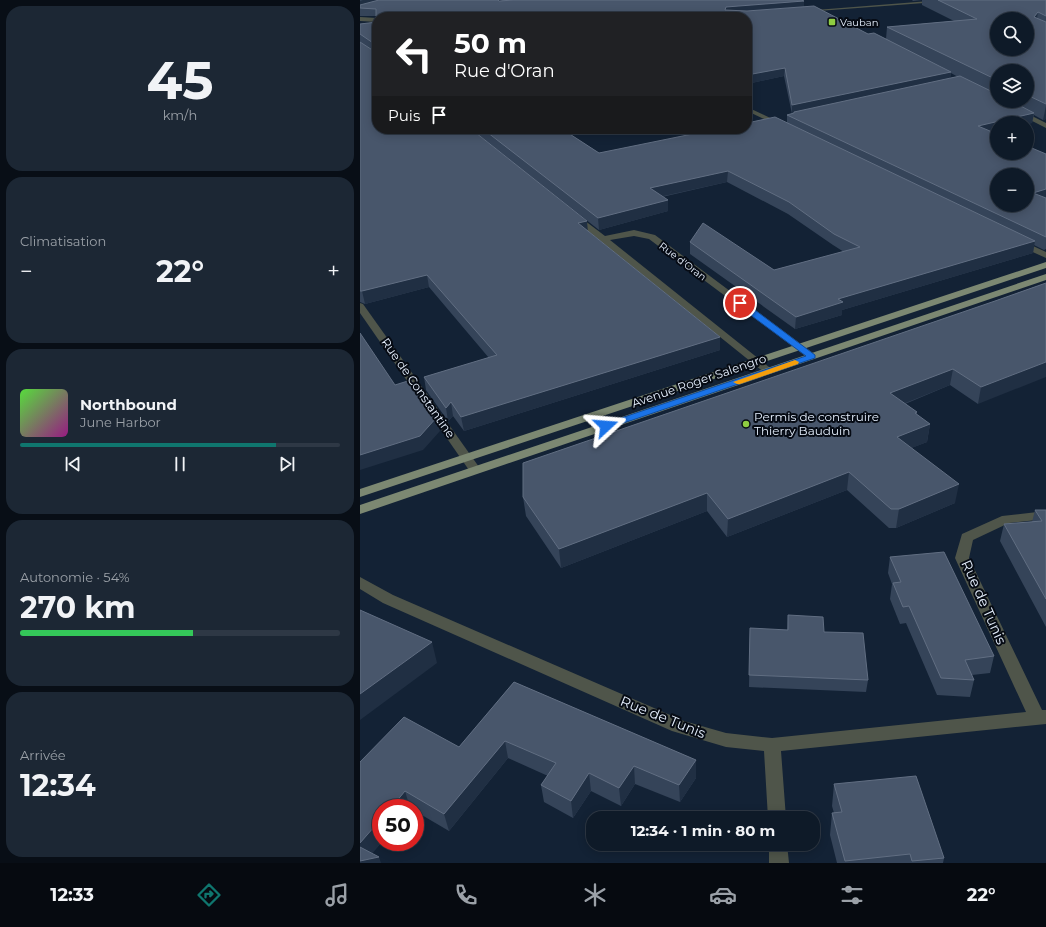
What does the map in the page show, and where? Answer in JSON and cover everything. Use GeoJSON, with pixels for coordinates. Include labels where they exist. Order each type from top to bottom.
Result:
{"type":"FeatureCollection","features":[{"type":"Feature","properties":{"kind":"main road","name":"Avenue Roger Salengro"},"geometry":{"type":"LineString","coordinates":[[360,493],[1046,265]]}},
{"type":"Feature","properties":{"kind":"main road","name":"Avenue Roger Salengro"},"geometry":{"type":"LineString","coordinates":[[360,510],[1046,277]]}},
{"type":"Feature","properties":{"kind":"street"},"geometry":{"type":"LineString","coordinates":[[797,12],[962,0]]}},
{"type":"Feature","properties":{"kind":"street"},"geometry":{"type":"LineString","coordinates":[[820,10],[831,16]]}},
{"type":"Feature","properties":{"kind":"street"},"geometry":{"type":"LineString","coordinates":[[360,19],[372,20]]}},
{"type":"Feature","properties":{"kind":"street"},"geometry":{"type":"LineString","coordinates":[[1011,108],[1046,126]]}},
{"type":"Feature","properties":{"kind":"street"},"geometry":{"type":"LineString","coordinates":[[752,112],[787,128]]}},
{"type":"Feature","properties":{"kind":"street"},"geometry":{"type":"LineString","coordinates":[[773,122],[789,118]]}},
{"type":"Feature","properties":{"kind":"street"},"geometry":{"type":"LineString","coordinates":[[568,210],[769,371]]}},
{"type":"Feature","properties":{"kind":"street","name":"Rue d'Oran"},"geometry":{"type":"LineString","coordinates":[[604,239],[630,233],[645,234],[652,237],[812,356]]}},
{"type":"Feature","properties":{"kind":"street"},"geometry":{"type":"LineString","coordinates":[[1012,238],[1046,255]]}},
{"type":"Feature","properties":{"kind":"street","name":"Rue de Constantine"},"geometry":{"type":"LineString","coordinates":[[360,306],[466,458],[476,470]]}},
{"type":"Feature","properties":{"kind":"street","name":"Rue de Tunis"},"geometry":{"type":"LineString","coordinates":[[360,582],[388,599],[678,726],[701,734],[726,740],[772,745],[1042,718],[962,558],[967,537],[1006,519],[1046,515]]}},
{"type":"Feature","properties":{"kind":"street"},"geometry":{"type":"LineString","coordinates":[[772,745],[777,811]]}},
{"type":"Feature","properties":{"kind":"street"},"geometry":{"type":"LineString","coordinates":[[778,851],[779,863]]}},
{"type":"Feature","properties":{"kind":"building"},"geometry":{"type":"Polygon","coordinates":[[[379,0],[801,0],[804,1],[726,7],[725,10],[747,11],[814,6],[868,34],[874,33],[951,72],[792,105],[785,68],[752,74],[752,12],[376,12],[376,9],[360,8],[360,5],[379,0]]]}},
{"type":"Feature","properties":{"kind":"building"},"geometry":{"type":"Polygon","coordinates":[[[938,0],[1046,0],[1046,16],[1038,12],[1034,17],[1046,22],[1046,104],[1034,98],[1034,64],[990,64],[990,77],[887,27],[977,19],[938,0]]]}},
{"type":"Feature","properties":{"kind":"building"},"geometry":{"type":"Polygon","coordinates":[[[372,23],[372,42],[360,34],[360,24],[372,23]]]}},
{"type":"Feature","properties":{"kind":"building"},"geometry":{"type":"Polygon","coordinates":[[[360,42],[372,50],[372,134],[477,134],[587,221],[578,223],[720,337],[461,417],[451,402],[446,408],[424,377],[497,355],[427,275],[360,291],[360,42]]]}},
{"type":"Feature","properties":{"kind":"building"},"geometry":{"type":"Polygon","coordinates":[[[960,76],[990,91],[990,108],[1024,108],[1034,113],[1021,116],[990,116],[990,123],[978,126],[990,131],[990,160],[1034,160],[1034,149],[1046,154],[1046,189],[1034,193],[1034,168],[990,168],[990,211],[787,115],[960,76]]]}},
{"type":"Feature","properties":{"kind":"building"},"geometry":{"type":"Polygon","coordinates":[[[775,117],[1035,241],[838,299],[843,302],[796,317],[690,242],[703,223],[774,270],[860,247],[834,234],[789,202],[728,171],[650,188],[668,200],[598,218],[489,134],[570,134],[599,153],[692,134],[752,134],[752,122],[775,117]]]}},
{"type":"Feature","properties":{"kind":"building"},"geometry":{"type":"Polygon","coordinates":[[[1034,193],[1046,198],[1046,237],[993,212],[1034,212],[1034,193]]]}},
{"type":"Feature","properties":{"kind":"building"},"geometry":{"type":"Polygon","coordinates":[[[1046,283],[1046,362],[981,387],[953,369],[890,393],[917,412],[915,413],[930,424],[897,437],[959,484],[899,509],[891,509],[849,472],[728,519],[707,493],[559,549],[523,497],[523,463],[1046,283]]]}},
{"type":"Feature","properties":{"kind":"building"},"geometry":{"type":"Polygon","coordinates":[[[360,333],[395,385],[411,380],[437,417],[420,436],[360,455],[360,333]]]}},
{"type":"Feature","properties":{"kind":"building"},"geometry":{"type":"Polygon","coordinates":[[[1035,510],[1046,510],[1046,599],[1004,524],[1042,521],[1035,510]]]}},
{"type":"Feature","properties":{"kind":"building"},"geometry":{"type":"Polygon","coordinates":[[[944,552],[994,656],[965,660],[974,680],[941,678],[909,606],[903,607],[893,583],[901,582],[890,557],[944,552]]]}},
{"type":"Feature","properties":{"kind":"building"},"geometry":{"type":"Polygon","coordinates":[[[360,610],[432,642],[360,694],[360,610]]]}},
{"type":"Feature","properties":{"kind":"building"},"geometry":{"type":"Polygon","coordinates":[[[788,615],[823,617],[824,632],[863,633],[868,680],[749,675],[750,628],[788,630],[788,615]]]}},
{"type":"Feature","properties":{"kind":"building"},"geometry":{"type":"Polygon","coordinates":[[[514,682],[696,760],[679,785],[634,766],[619,788],[589,773],[571,801],[541,785],[556,763],[505,741],[444,814],[424,802],[424,799],[419,799],[405,791],[398,799],[372,799],[372,829],[360,843],[360,762],[404,717],[459,747],[514,682]]]}},
{"type":"Feature","properties":{"kind":"building"},"geometry":{"type":"Polygon","coordinates":[[[916,776],[944,858],[912,861],[910,854],[845,861],[832,813],[842,812],[834,784],[916,776]]]}},
{"type":"Feature","properties":{"kind":"building"},"geometry":{"type":"Polygon","coordinates":[[[360,847],[379,857],[360,861],[360,847]]]}},
{"type":"Feature","properties":{"kind":"slow traffic"},"geometry":{"type":"LineString","coordinates":[[737,382],[795,362]]}},
{"type":"Feature","properties":{"kind":"place","name":"Vauban"},"geometry":{"type":"Point","coordinates":[832,22]}},
{"type":"Feature","properties":{"kind":"place","name":"Permis de construire Thierry Bauduin"},"geometry":{"type":"Point","coordinates":[746,424]}},
{"type":"Feature","properties":{"kind":"route"},"geometry":{"type":"LineString","coordinates":[[606,426],[812,356],[740,303]]}}]}
